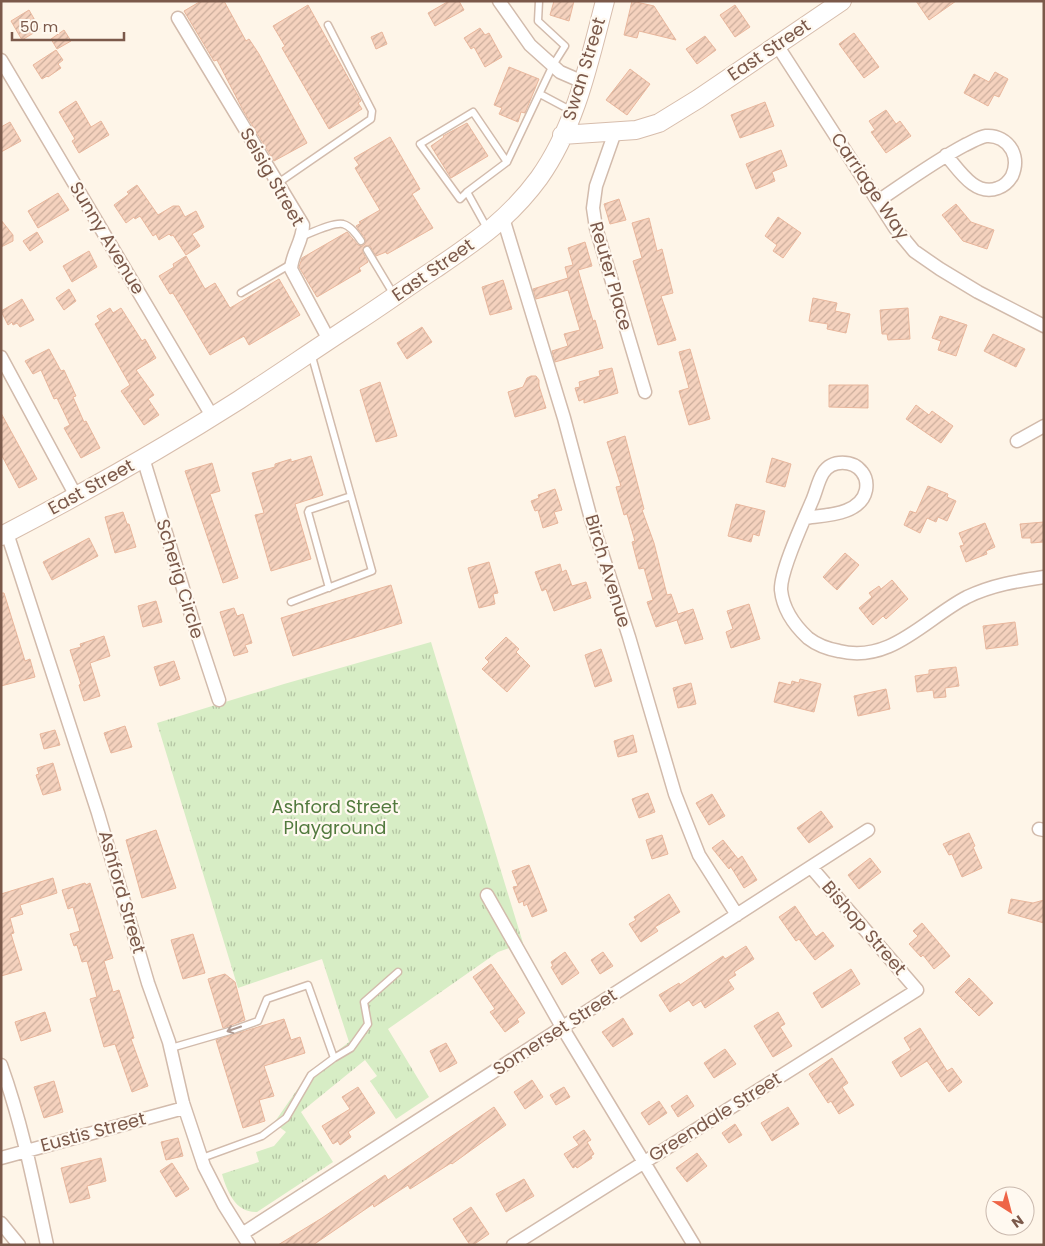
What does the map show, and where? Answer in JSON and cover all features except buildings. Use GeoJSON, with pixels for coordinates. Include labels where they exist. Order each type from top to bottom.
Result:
{"type":"FeatureCollection","features":[{"type":"Feature","properties":{"kind":"main road","name":"Swan Street"},"geometry":{"type":"LineString","coordinates":[[562,135],[583,82],[605,1]]}},
{"type":"Feature","properties":{"kind":"main road","name":"East Street"},"geometry":{"type":"LineString","coordinates":[[4,534],[143,458],[212,416],[395,296],[488,231],[513,209],[539,177],[562,135],[636,130],[659,123],[698,99],[842,1]]}},
{"type":"Feature","properties":{"kind":"street"},"geometry":{"type":"LineString","coordinates":[[499,1],[530,45],[560,72],[583,82]]}},
{"type":"Feature","properties":{"kind":"street","name":"Seisig Street"},"geometry":{"type":"LineString","coordinates":[[178,18],[303,225],[303,236],[291,264]]}},
{"type":"Feature","properties":{"kind":"street","name":"Carriage Way"},"geometry":{"type":"LineString","coordinates":[[777,45],[878,201],[914,251],[978,292],[1044,326]]}},
{"type":"Feature","properties":{"kind":"street","name":"Sunny Avenue"},"geometry":{"type":"LineString","coordinates":[[1,60],[212,416]]}},
{"type":"Feature","properties":{"kind":"street","name":"Reuter Place"},"geometry":{"type":"LineString","coordinates":[[615,132],[596,186],[592,208],[596,228],[645,392]]}},
{"type":"Feature","properties":{"kind":"street"},"geometry":{"type":"LineString","coordinates":[[878,201],[946,156],[979,138],[987,136],[1003,140],[1009,146],[1014,153],[1014,170],[1011,178],[1004,185],[996,189],[987,190],[970,182],[946,156]]}},
{"type":"Feature","properties":{"kind":"street","name":"Birch Avenue"},"geometry":{"type":"LineString","coordinates":[[503,218],[564,418],[591,520],[629,637],[674,794],[699,855],[737,914]]}},
{"type":"Feature","properties":{"kind":"street"},"geometry":{"type":"LineString","coordinates":[[291,264],[296,281],[329,340]]}},
{"type":"Feature","properties":{"kind":"street"},"geometry":{"type":"LineString","coordinates":[[1,357],[76,496]]}},
{"type":"Feature","properties":{"kind":"street"},"geometry":{"type":"LineString","coordinates":[[1017,441],[1044,426]]}},
{"type":"Feature","properties":{"kind":"street","name":"Scherig Circle"},"geometry":{"type":"LineString","coordinates":[[143,458],[219,700]]}},
{"type":"Feature","properties":{"kind":"street"},"geometry":{"type":"LineString","coordinates":[[805,518],[838,513],[850,510],[857,505],[863,499],[866,492],[867,485],[862,471],[850,463],[835,464],[828,467],[823,473],[805,518],[784,571],[781,588],[785,608],[796,625],[810,639],[827,648],[846,653],[885,649],[904,639],[966,598],[985,589],[1008,582],[1044,577]]}},
{"type":"Feature","properties":{"kind":"street","name":"Ashford Street"},"geometry":{"type":"LineString","coordinates":[[4,534],[98,813],[148,983],[171,1048],[184,1108],[202,1158],[224,1205],[245,1240]]}},
{"type":"Feature","properties":{"kind":"street","name":"Somerset Street"},"geometry":{"type":"LineString","coordinates":[[245,1240],[562,1027],[868,830]]}},
{"type":"Feature","properties":{"kind":"street","name":"Bishop Street"},"geometry":{"type":"LineString","coordinates":[[810,867],[917,990]]}},
{"type":"Feature","properties":{"kind":"street"},"geometry":{"type":"LineString","coordinates":[[487,895],[562,1027],[694,1245]]}},
{"type":"Feature","properties":{"kind":"street","name":"Greendale Street"},"geometry":{"type":"LineString","coordinates":[[513,1245],[917,990]]}},
{"type":"Feature","properties":{"kind":"street"},"geometry":{"type":"LineString","coordinates":[[1,1065],[26,1150],[47,1245]]}},
{"type":"Feature","properties":{"kind":"street","name":"Eustis Street"},"geometry":{"type":"LineString","coordinates":[[1,1158],[184,1108]]}},
{"type":"Feature","properties":{"kind":"street"},"geometry":{"type":"LineString","coordinates":[[1,1223],[19,1245]]}},
{"type":"Feature","properties":{"kind":"lane"},"geometry":{"type":"LineString","coordinates":[[507,162],[473,112],[420,144],[460,199],[507,162],[564,46],[538,21],[539,1]]}},
{"type":"Feature","properties":{"kind":"lane"},"geometry":{"type":"LineString","coordinates":[[278,184],[371,119],[372,112],[328,25]]}},
{"type":"Feature","properties":{"kind":"lane"},"geometry":{"type":"LineString","coordinates":[[540,94],[573,111]]}},
{"type":"Feature","properties":{"kind":"lane"},"geometry":{"type":"LineString","coordinates":[[467,192],[488,231]]}},
{"type":"Feature","properties":{"kind":"lane"},"geometry":{"type":"LineString","coordinates":[[303,236],[331,226],[343,224],[354,230],[361,241]]}},
{"type":"Feature","properties":{"kind":"lane"},"geometry":{"type":"LineString","coordinates":[[368,250],[395,296]]}},
{"type":"Feature","properties":{"kind":"lane"},"geometry":{"type":"LineString","coordinates":[[241,293],[291,264]]}},
{"type":"Feature","properties":{"kind":"lane"},"geometry":{"type":"LineString","coordinates":[[291,602],[372,571],[311,352]]}},
{"type":"Feature","properties":{"kind":"lane"},"geometry":{"type":"LineString","coordinates":[[329,588],[308,512],[309,510],[351,496]]}},
{"type":"Feature","properties":{"kind":"lane"},"geometry":{"type":"LineString","coordinates":[[202,1158],[262,1136],[286,1118],[311,1075],[351,1048],[368,1024],[364,1002],[398,972]]}},
{"type":"Feature","properties":{"kind":"lane"},"geometry":{"type":"LineString","coordinates":[[171,1048],[258,1021],[267,999],[308,985],[334,1058]]}},
{"type":"Feature","properties":{"kind":"green space","name":"Ashford Street Playground"},"geometry":{"type":"Polygon","coordinates":[[[431,642],[523,943],[498,952],[388,1029],[429,1097],[396,1119],[370,1081],[377,1076],[365,1060],[301,1112],[333,1162],[257,1212],[243,1209],[230,1194],[222,1174],[259,1162],[256,1152],[274,1146],[286,1132],[274,1123],[308,1074],[349,1042],[322,959],[238,988],[157,723],[431,642]]]}}]}
